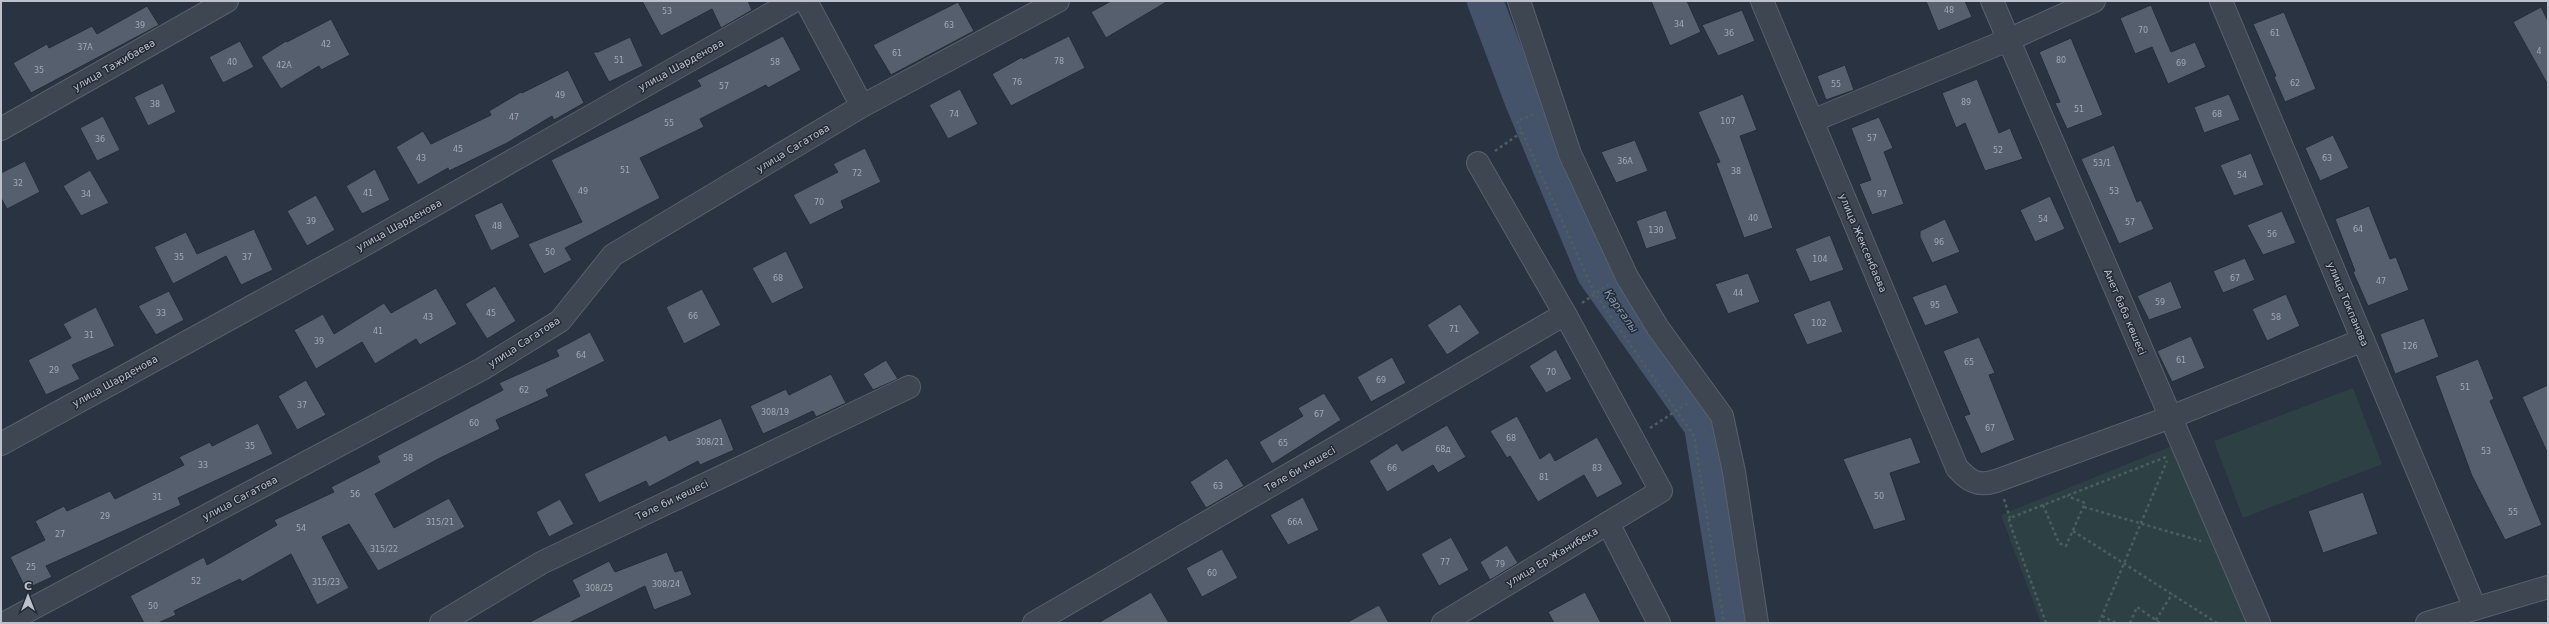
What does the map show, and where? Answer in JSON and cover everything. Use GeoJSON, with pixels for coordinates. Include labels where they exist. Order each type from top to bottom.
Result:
{"type":"FeatureCollection","features":[{"type":"Feature","properties":{"kind":"street","name":"улица Тажибаева"},"geometry":{"type":"LineString","coordinates":[[1,129],[227,1]]}},
{"type":"Feature","properties":{"kind":"street","name":"улица Шарденова"},"geometry":{"type":"LineString","coordinates":[[1,444],[355,250],[794,1]]}},
{"type":"Feature","properties":{"kind":"street"},"geometry":{"type":"LineString","coordinates":[[806,1],[862,106]]}},
{"type":"Feature","properties":{"kind":"street","name":"улица Сагатова"},"geometry":{"type":"LineString","coordinates":[[5,623],[482,369],[560,321],[613,254],[862,106],[1058,1]]}},
{"type":"Feature","properties":{"kind":"street"},"geometry":{"type":"LineString","coordinates":[[1519,1],[1570,154],[1627,277],[1658,328],[1722,416],[1734,472],[1757,623]]}},
{"type":"Feature","properties":{"kind":"street","name":"улица Жексенбаева"},"geometry":{"type":"LineString","coordinates":[[1762,1],[1957,468],[1969,482],[1986,484],[2171,417]]}},
{"type":"Feature","properties":{"kind":"street","name":"Анет баба көшесі"},"geometry":{"type":"LineString","coordinates":[[1992,1],[2259,623]]}},
{"type":"Feature","properties":{"kind":"street"},"geometry":{"type":"LineString","coordinates":[[1812,121],[2008,40],[2094,1]]}},
{"type":"Feature","properties":{"kind":"street","name":"улица Токпанова"},"geometry":{"type":"LineString","coordinates":[[2222,1],[2475,608]]}},
{"type":"Feature","properties":{"kind":"street"},"geometry":{"type":"LineString","coordinates":[[1478,163],[1565,314],[1631,439]]}},
{"type":"Feature","properties":{"kind":"street","name":"Төле би көшесі"},"geometry":{"type":"LineString","coordinates":[[1034,623],[1565,314]]}},
{"type":"Feature","properties":{"kind":"street"},"geometry":{"type":"LineString","coordinates":[[2171,417],[2363,340]]}},
{"type":"Feature","properties":{"kind":"street","name":"Төле би көшесі"},"geometry":{"type":"LineString","coordinates":[[441,623],[541,563],[908,387]]}},
{"type":"Feature","properties":{"kind":"street","name":"улица Ер Жанибека"},"geometry":{"type":"LineString","coordinates":[[1443,623],[1661,491],[1631,439]]}},
{"type":"Feature","properties":{"kind":"street"},"geometry":{"type":"LineString","coordinates":[[1608,523],[1659,623]]}},
{"type":"Feature","properties":{"kind":"street"},"geometry":{"type":"LineString","coordinates":[[2427,623],[2548,587]]}},
{"type":"Feature","properties":{"kind":"path"},"geometry":{"type":"LineString","coordinates":[[1539,112],[1517,121],[1595,294],[1694,436],[1724,623]]}},
{"type":"Feature","properties":{"kind":"path"},"geometry":{"type":"LineString","coordinates":[[1478,163],[1522,132]]}},
{"type":"Feature","properties":{"kind":"path"},"geometry":{"type":"LineString","coordinates":[[1595,294],[1609,284]]}},
{"type":"Feature","properties":{"kind":"path"},"geometry":{"type":"LineString","coordinates":[[1631,439],[1676,412],[1693,399]]}},
{"type":"Feature","properties":{"kind":"path"},"geometry":{"type":"LineString","coordinates":[[2170,456],[2173,462]]}},
{"type":"Feature","properties":{"kind":"path"},"geometry":{"type":"LineString","coordinates":[[2046,623],[2009,521],[2010,518],[2170,456]]}},
{"type":"Feature","properties":{"kind":"path"},"geometry":{"type":"LineString","coordinates":[[2099,623],[2170,456]]}},
{"type":"Feature","properties":{"kind":"path"},"geometry":{"type":"LineString","coordinates":[[2043,505],[2062,546],[2066,546],[2084,507],[2082,500],[2067,496]]}},
{"type":"Feature","properties":{"kind":"path"},"geometry":{"type":"LineString","coordinates":[[2084,507],[2203,541]]}},
{"type":"Feature","properties":{"kind":"path"},"geometry":{"type":"LineString","coordinates":[[2074,531],[2217,623]]}},
{"type":"Feature","properties":{"kind":"path"},"geometry":{"type":"LineString","coordinates":[[2156,620],[2172,594]]}},
{"type":"Feature","properties":{"kind":"path"},"geometry":{"type":"LineString","coordinates":[[2130,623],[2137,607],[2160,623]]}},
{"type":"Feature","properties":{"kind":"path"},"geometry":{"type":"LineString","coordinates":[[2102,616],[2116,623]]}},
{"type":"Feature","properties":{"kind":"green space"},"geometry":{"type":"Polygon","coordinates":[[[2353,388],[2382,464],[2243,518],[2214,441],[2353,388]]]}},
{"type":"Feature","properties":{"kind":"green space"},"geometry":{"type":"Polygon","coordinates":[[[2172,446],[2246,623],[2041,623],[2001,515],[2172,446]]]}},
{"type":"Feature","properties":{"kind":"building"},"geometry":{"type":"Polygon","coordinates":[[[642,1],[748,1],[752,10],[721,28],[712,9],[661,36],[642,1]]]}},
{"type":"Feature","properties":{"kind":"building"},"geometry":{"type":"Polygon","coordinates":[[[1111,1],[1168,1],[1106,38],[1091,12],[1111,1]]]}},
{"type":"Feature","properties":{"kind":"building"},"geometry":{"type":"Polygon","coordinates":[[[1651,1],[1687,1],[1701,32],[1670,46],[1651,1]]]}},
{"type":"Feature","properties":{"kind":"building"},"geometry":{"type":"Polygon","coordinates":[[[1926,1],[1965,1],[1972,17],[1938,31],[1926,1]]]}},
{"type":"Feature","properties":{"kind":"building"},"geometry":{"type":"Polygon","coordinates":[[[958,2],[974,31],[891,75],[873,45],[958,2]]]}},
{"type":"Feature","properties":{"kind":"building"},"geometry":{"type":"Polygon","coordinates":[[[2151,5],[2171,52],[2195,42],[2206,67],[2168,84],[2152,47],[2135,54],[2120,18],[2151,5]]]}},
{"type":"Feature","properties":{"kind":"building"},"geometry":{"type":"Polygon","coordinates":[[[147,6],[159,25],[31,93],[13,63],[47,44],[49,48],[92,26],[97,34],[147,6]]]}},
{"type":"Feature","properties":{"kind":"building"},"geometry":{"type":"Polygon","coordinates":[[[2541,7],[2548,21],[2548,85],[2513,22],[2541,7]]]}},
{"type":"Feature","properties":{"kind":"building"},"geometry":{"type":"Polygon","coordinates":[[[1742,10],[1755,41],[1718,56],[1702,25],[1742,10]]]}},
{"type":"Feature","properties":{"kind":"building"},"geometry":{"type":"Polygon","coordinates":[[[2284,12],[2316,89],[2285,102],[2274,77],[2276,76],[2253,24],[2284,12]]]}},
{"type":"Feature","properties":{"kind":"building"},"geometry":{"type":"Polygon","coordinates":[[[331,19],[350,55],[321,70],[319,66],[281,89],[261,57],[286,41],[287,42],[331,19]]]}},
{"type":"Feature","properties":{"kind":"building"},"geometry":{"type":"Polygon","coordinates":[[[783,36],[801,70],[768,88],[766,85],[700,119],[704,127],[640,158],[660,198],[565,248],[572,260],[544,274],[528,244],[582,222],[551,160],[701,86],[697,80],[783,36]]]}},
{"type":"Feature","properties":{"kind":"building"},"geometry":{"type":"Polygon","coordinates":[[[1069,36],[1085,68],[1011,106],[992,74],[1022,57],[1023,59],[1069,36]]]}},
{"type":"Feature","properties":{"kind":"building"},"geometry":{"type":"Polygon","coordinates":[[[630,37],[643,66],[609,82],[593,52],[598,52],[630,37]]]}},
{"type":"Feature","properties":{"kind":"building"},"geometry":{"type":"Polygon","coordinates":[[[2071,38],[2103,115],[2067,129],[2055,103],[2060,102],[2039,52],[2071,38]]]}},
{"type":"Feature","properties":{"kind":"building"},"geometry":{"type":"Polygon","coordinates":[[[240,41],[254,67],[223,83],[209,57],[240,41]]]}},
{"type":"Feature","properties":{"kind":"building"},"geometry":{"type":"Polygon","coordinates":[[[1845,65],[1854,90],[1826,100],[1817,76],[1845,65]]]}},
{"type":"Feature","properties":{"kind":"building"},"geometry":{"type":"Polygon","coordinates":[[[568,70],[584,103],[554,120],[552,116],[507,143],[449,171],[448,168],[418,185],[396,147],[423,131],[431,144],[491,115],[489,111],[521,92],[522,93],[568,70]]]}},
{"type":"Feature","properties":{"kind":"building"},"geometry":{"type":"Polygon","coordinates":[[[1977,79],[1999,133],[2010,128],[2023,159],[1985,171],[1965,123],[1956,128],[1942,93],[1977,79]]]}},
{"type":"Feature","properties":{"kind":"building"},"geometry":{"type":"Polygon","coordinates":[[[163,83],[176,112],[148,126],[134,97],[163,83]]]}},
{"type":"Feature","properties":{"kind":"building"},"geometry":{"type":"Polygon","coordinates":[[[960,89],[978,124],[948,139],[929,105],[960,89]]]}},
{"type":"Feature","properties":{"kind":"building"},"geometry":{"type":"Polygon","coordinates":[[[1743,94],[1757,130],[1740,136],[1773,228],[1744,238],[1716,163],[1720,162],[1698,112],[1743,94]]]}},
{"type":"Feature","properties":{"kind":"building"},"geometry":{"type":"Polygon","coordinates":[[[2229,94],[2240,120],[2204,133],[2194,107],[2229,94]]]}},
{"type":"Feature","properties":{"kind":"building"},"geometry":{"type":"Polygon","coordinates":[[[103,116],[120,150],[97,161],[80,128],[103,116]]]}},
{"type":"Feature","properties":{"kind":"building"},"geometry":{"type":"Polygon","coordinates":[[[1879,117],[1893,148],[1884,152],[1904,204],[1872,215],[1859,184],[1871,180],[1851,128],[1879,117]]]}},
{"type":"Feature","properties":{"kind":"building"},"geometry":{"type":"Polygon","coordinates":[[[2333,135],[2349,168],[2320,181],[2305,148],[2333,135]]]}},
{"type":"Feature","properties":{"kind":"building"},"geometry":{"type":"Polygon","coordinates":[[[1635,140],[1648,171],[1616,183],[1601,152],[1635,140]]]}},
{"type":"Feature","properties":{"kind":"building"},"geometry":{"type":"Polygon","coordinates":[[[2114,145],[2137,202],[2141,200],[2154,229],[2119,244],[2081,159],[2114,145]]]}},
{"type":"Feature","properties":{"kind":"building"},"geometry":{"type":"Polygon","coordinates":[[[865,148],[881,182],[841,201],[844,208],[810,225],[793,195],[838,172],[833,164],[865,148]]]}},
{"type":"Feature","properties":{"kind":"building"},"geometry":{"type":"Polygon","coordinates":[[[2251,153],[2264,185],[2234,196],[2220,165],[2251,153]]]}},
{"type":"Feature","properties":{"kind":"building"},"geometry":{"type":"Polygon","coordinates":[[[25,161],[40,192],[7,209],[1,198],[1,173],[25,161]]]}},
{"type":"Feature","properties":{"kind":"building"},"geometry":{"type":"Polygon","coordinates":[[[375,169],[390,200],[362,214],[346,186],[375,169]]]}},
{"type":"Feature","properties":{"kind":"building"},"geometry":{"type":"Polygon","coordinates":[[[90,170],[109,203],[81,216],[63,186],[90,170]]]}},
{"type":"Feature","properties":{"kind":"building"},"geometry":{"type":"Polygon","coordinates":[[[316,195],[335,230],[307,246],[287,211],[316,195]]]}},
{"type":"Feature","properties":{"kind":"building"},"geometry":{"type":"Polygon","coordinates":[[[2050,196],[2065,229],[2035,242],[2020,210],[2050,196]]]}},
{"type":"Feature","properties":{"kind":"building"},"geometry":{"type":"Polygon","coordinates":[[[502,202],[520,237],[491,251],[474,215],[502,202]]]}},
{"type":"Feature","properties":{"kind":"building"},"geometry":{"type":"Polygon","coordinates":[[[2369,206],[2390,259],[2396,257],[2409,290],[2368,306],[2353,272],[2355,271],[2335,219],[2369,206]]]}},
{"type":"Feature","properties":{"kind":"building"},"geometry":{"type":"Polygon","coordinates":[[[1666,210],[1677,239],[1646,249],[1636,221],[1666,210]]]}},
{"type":"Feature","properties":{"kind":"building"},"geometry":{"type":"Polygon","coordinates":[[[2282,211],[2296,243],[2263,255],[2247,225],[2282,211]]]}},
{"type":"Feature","properties":{"kind":"building"},"geometry":{"type":"Polygon","coordinates":[[[1945,219],[1960,252],[1932,263],[1920,237],[1920,231],[1945,219]]]}},
{"type":"Feature","properties":{"kind":"building"},"geometry":{"type":"Polygon","coordinates":[[[254,229],[273,270],[241,285],[226,256],[173,284],[154,247],[186,232],[197,254],[254,229]]]}},
{"type":"Feature","properties":{"kind":"building"},"geometry":{"type":"Polygon","coordinates":[[[1830,235],[1844,270],[1810,282],[1795,249],[1830,235]]]}},
{"type":"Feature","properties":{"kind":"building"},"geometry":{"type":"Polygon","coordinates":[[[786,251],[804,288],[772,304],[752,268],[786,251]]]}},
{"type":"Feature","properties":{"kind":"building"},"geometry":{"type":"Polygon","coordinates":[[[2245,258],[2255,280],[2223,293],[2213,271],[2245,258]]]}},
{"type":"Feature","properties":{"kind":"building"},"geometry":{"type":"Polygon","coordinates":[[[1748,273],[1760,302],[1728,314],[1715,284],[1748,273]]]}},
{"type":"Feature","properties":{"kind":"building"},"geometry":{"type":"Polygon","coordinates":[[[2171,281],[2182,308],[2149,320],[2137,296],[2171,281]]]}},
{"type":"Feature","properties":{"kind":"building"},"geometry":{"type":"Polygon","coordinates":[[[1946,284],[1959,313],[1925,326],[1912,297],[1946,284]]]}},
{"type":"Feature","properties":{"kind":"building"},"geometry":{"type":"Polygon","coordinates":[[[495,286],[516,321],[487,339],[465,304],[495,286]]]}},
{"type":"Feature","properties":{"kind":"building"},"geometry":{"type":"Polygon","coordinates":[[[436,288],[457,324],[420,345],[416,339],[375,364],[362,342],[316,369],[294,330],[323,314],[334,334],[384,303],[391,313],[436,288]]]}},
{"type":"Feature","properties":{"kind":"building"},"geometry":{"type":"Polygon","coordinates":[[[702,289],[721,325],[684,344],[666,307],[702,289]]]}},
{"type":"Feature","properties":{"kind":"building"},"geometry":{"type":"Polygon","coordinates":[[[169,291],[184,320],[156,335],[138,306],[169,291]]]}},
{"type":"Feature","properties":{"kind":"building"},"geometry":{"type":"Polygon","coordinates":[[[2286,294],[2300,326],[2267,341],[2252,309],[2286,294]]]}},
{"type":"Feature","properties":{"kind":"building"},"geometry":{"type":"Polygon","coordinates":[[[1830,300],[1843,332],[1807,345],[1793,314],[1830,300]]]}},
{"type":"Feature","properties":{"kind":"building"},"geometry":{"type":"Polygon","coordinates":[[[1460,304],[1480,333],[1447,355],[1427,325],[1460,304]]]}},
{"type":"Feature","properties":{"kind":"building"},"geometry":{"type":"Polygon","coordinates":[[[96,307],[115,346],[72,365],[80,379],[46,395],[28,360],[71,338],[63,324],[96,307]]]}},
{"type":"Feature","properties":{"kind":"building"},"geometry":{"type":"Polygon","coordinates":[[[2424,318],[2439,357],[2395,374],[2380,334],[2424,318]]]}},
{"type":"Feature","properties":{"kind":"building"},"geometry":{"type":"Polygon","coordinates":[[[590,332],[605,361],[546,390],[549,396],[496,420],[500,429],[438,459],[375,494],[394,528],[449,498],[465,527],[378,571],[349,524],[322,537],[349,588],[317,605],[291,554],[242,582],[240,579],[174,611],[176,615],[158,623],[144,623],[130,596],[204,557],[207,565],[277,525],[274,520],[334,492],[331,487],[380,462],[377,456],[503,390],[499,383],[559,356],[556,350],[590,332]]]}},
{"type":"Feature","properties":{"kind":"building"},"geometry":{"type":"Polygon","coordinates":[[[2191,336],[2205,368],[2172,382],[2157,351],[2191,336]]]}},
{"type":"Feature","properties":{"kind":"building"},"geometry":{"type":"Polygon","coordinates":[[[1979,337],[1995,373],[1989,375],[2015,440],[1981,454],[1964,416],[1970,414],[1943,351],[1979,337]]]}},
{"type":"Feature","properties":{"kind":"building"},"geometry":{"type":"Polygon","coordinates":[[[1556,349],[1572,379],[1546,393],[1529,366],[1556,349]]]}},
{"type":"Feature","properties":{"kind":"building"},"geometry":{"type":"Polygon","coordinates":[[[1392,357],[1406,383],[1371,402],[1357,377],[1392,357]]]}},
{"type":"Feature","properties":{"kind":"building"},"geometry":{"type":"Polygon","coordinates":[[[2478,359],[2494,399],[2490,401],[2542,525],[2505,540],[2472,476],[2435,376],[2478,359]]]}},
{"type":"Feature","properties":{"kind":"building"},"geometry":{"type":"Polygon","coordinates":[[[886,360],[898,379],[873,390],[863,374],[886,360]]]}},
{"type":"Feature","properties":{"kind":"building"},"geometry":{"type":"Polygon","coordinates":[[[831,374],[846,403],[816,417],[813,411],[763,434],[750,406],[786,389],[789,395],[831,374]]]}},
{"type":"Feature","properties":{"kind":"building"},"geometry":{"type":"Polygon","coordinates":[[[306,380],[326,415],[297,430],[278,396],[306,380]]]}},
{"type":"Feature","properties":{"kind":"building"},"geometry":{"type":"Polygon","coordinates":[[[2548,385],[2548,454],[2522,397],[2548,385]]]}},
{"type":"Feature","properties":{"kind":"building"},"geometry":{"type":"Polygon","coordinates":[[[1324,393],[1341,420],[1272,464],[1259,442],[1303,416],[1298,408],[1324,393]]]}},
{"type":"Feature","properties":{"kind":"building"},"geometry":{"type":"Polygon","coordinates":[[[1517,416],[1540,459],[1550,452],[1555,461],[1597,437],[1623,484],[1597,498],[1584,475],[1538,502],[1510,456],[1507,458],[1490,431],[1517,416]]]}},
{"type":"Feature","properties":{"kind":"building"},"geometry":{"type":"Polygon","coordinates":[[[721,418],[734,450],[700,465],[698,461],[649,487],[646,481],[599,503],[584,474],[666,435],[669,441],[721,418]]]}},
{"type":"Feature","properties":{"kind":"building"},"geometry":{"type":"Polygon","coordinates":[[[258,423],[273,454],[178,498],[181,505],[46,566],[52,577],[26,589],[10,557],[45,540],[35,521],[64,506],[67,511],[110,491],[115,499],[184,465],[179,457],[210,442],[212,446],[258,423]]]}},
{"type":"Feature","properties":{"kind":"building"},"geometry":{"type":"Polygon","coordinates":[[[1447,425],[1466,457],[1438,473],[1433,465],[1387,492],[1369,461],[1397,443],[1402,451],[1447,425]]]}},
{"type":"Feature","properties":{"kind":"building"},"geometry":{"type":"Polygon","coordinates":[[[1911,437],[1921,463],[1890,473],[1906,520],[1874,530],[1843,459],[1911,437]]]}},
{"type":"Feature","properties":{"kind":"building"},"geometry":{"type":"Polygon","coordinates":[[[1227,458],[1244,486],[1206,508],[1190,482],[1227,458]]]}},
{"type":"Feature","properties":{"kind":"building"},"geometry":{"type":"Polygon","coordinates":[[[2363,492],[2378,534],[2323,553],[2308,511],[2363,492]]]}},
{"type":"Feature","properties":{"kind":"building"},"geometry":{"type":"Polygon","coordinates":[[[1303,497],[1319,530],[1288,545],[1270,515],[1303,497]]]}},
{"type":"Feature","properties":{"kind":"building"},"geometry":{"type":"Polygon","coordinates":[[[560,499],[574,524],[549,537],[536,512],[560,499]]]}},
{"type":"Feature","properties":{"kind":"building"},"geometry":{"type":"Polygon","coordinates":[[[1451,537],[1469,570],[1439,586],[1421,554],[1451,537]]]}},
{"type":"Feature","properties":{"kind":"building"},"geometry":{"type":"Polygon","coordinates":[[[1507,545],[1518,563],[1490,580],[1480,562],[1507,545]]]}},
{"type":"Feature","properties":{"kind":"building"},"geometry":{"type":"Polygon","coordinates":[[[1222,549],[1238,578],[1202,597],[1186,568],[1222,549]]]}},
{"type":"Feature","properties":{"kind":"building"},"geometry":{"type":"Polygon","coordinates":[[[667,552],[675,572],[682,570],[692,595],[654,610],[645,586],[569,623],[528,623],[580,596],[572,580],[609,561],[615,572],[667,552]]]}},
{"type":"Feature","properties":{"kind":"building"},"geometry":{"type":"Polygon","coordinates":[[[1151,592],[1169,623],[1098,623],[1151,592]]]}},
{"type":"Feature","properties":{"kind":"building"},"geometry":{"type":"Polygon","coordinates":[[[1585,592],[1601,623],[1554,623],[1548,612],[1585,592]]]}},
{"type":"Feature","properties":{"kind":"building"},"geometry":{"type":"Polygon","coordinates":[[[1379,605],[1389,623],[1346,623],[1379,605]]]}},
{"type":"Feature","properties":{"kind":"waterway","name":"Қарғалы"},"geometry":{"type":"LineString","coordinates":[[1485,1],[1522,99],[1595,274],[1702,426],[1734,623]]}}]}
